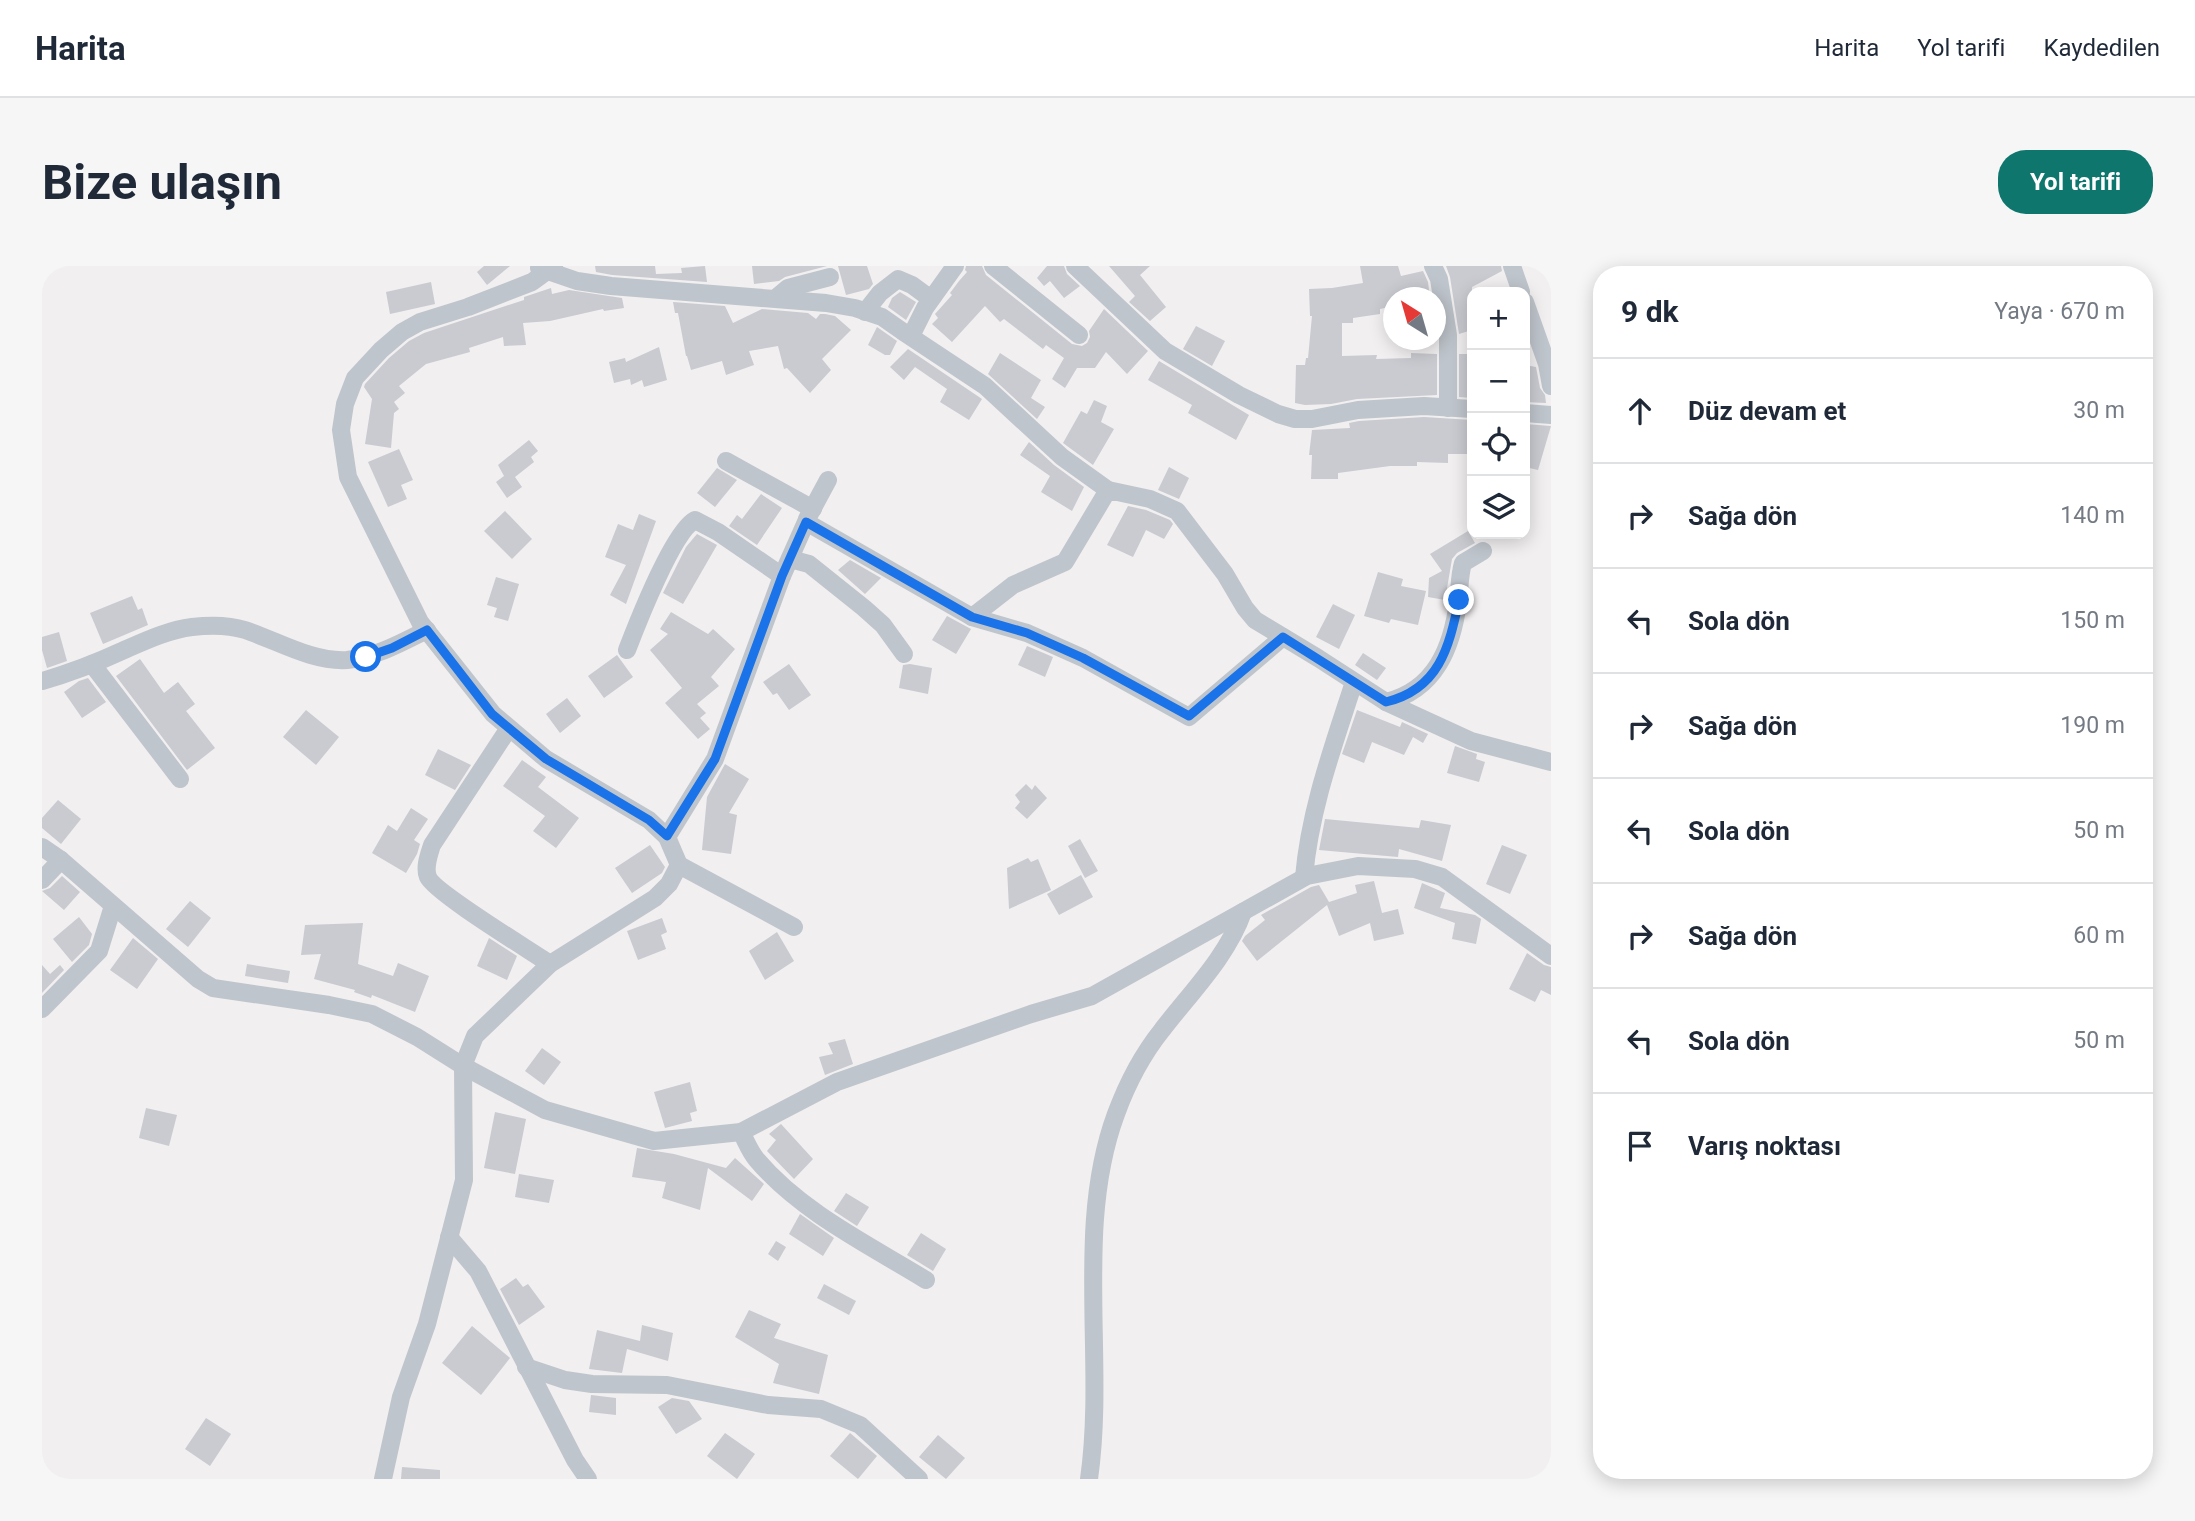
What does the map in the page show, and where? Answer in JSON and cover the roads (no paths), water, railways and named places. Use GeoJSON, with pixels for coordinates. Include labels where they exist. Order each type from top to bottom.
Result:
{"type":"FeatureCollection","features":[{"type":"Feature","properties":{"kind":"street"},"geometry":{"type":"LineString","coordinates":[[911,336],[931,299],[955,266]]}},
{"type":"Feature","properties":{"kind":"street"},"geometry":{"type":"LineString","coordinates":[[993,266],[1079,335]]}},
{"type":"Feature","properties":{"kind":"street"},"geometry":{"type":"LineString","coordinates":[[1075,266],[1165,351],[1239,395],[1278,414],[1295,419],[1312,419],[1358,410],[1424,406],[1467,410]]}},
{"type":"Feature","properties":{"kind":"street"},"geometry":{"type":"LineString","coordinates":[[1433,266],[1439,279],[1448,335],[1448,408]]}},
{"type":"Feature","properties":{"kind":"street"},"geometry":{"type":"LineString","coordinates":[[794,927],[679,866],[667,836],[649,820],[546,759],[492,714],[420,622],[348,477],[341,430],[345,404],[355,378],[402,332],[532,282],[546,268],[577,281],[611,286],[838,305],[882,317],[985,386],[1062,457],[1108,490],[1150,499],[1177,511],[1225,574],[1255,620],[1386,702],[1471,741],[1551,762]]}},
{"type":"Feature","properties":{"kind":"street"},"geometry":{"type":"LineString","coordinates":[[1516,268],[1520,287]]}},
{"type":"Feature","properties":{"kind":"street"},"geometry":{"type":"LineString","coordinates":[[776,298],[788,288],[829,272],[838,305]]}},
{"type":"Feature","properties":{"kind":"street"},"geometry":{"type":"LineString","coordinates":[[865,312],[880,293],[898,279],[912,285],[931,299]]}},
{"type":"Feature","properties":{"kind":"street"},"geometry":{"type":"LineString","coordinates":[[1530,316],[1547,364],[1551,386]]}},
{"type":"Feature","properties":{"kind":"street"},"geometry":{"type":"LineString","coordinates":[[1530,413],[1551,415]]}},
{"type":"Feature","properties":{"kind":"street"},"geometry":{"type":"LineString","coordinates":[[726,461],[972,617],[1027,633],[1072,653],[1189,716],[1283,637]]}},
{"type":"Feature","properties":{"kind":"street"},"geometry":{"type":"LineString","coordinates":[[667,836],[715,759],[782,576],[828,480]]}},
{"type":"Feature","properties":{"kind":"street"},"geometry":{"type":"LineString","coordinates":[[972,617],[1013,585],[1065,562],[1108,490]]}},
{"type":"Feature","properties":{"kind":"street"},"geometry":{"type":"LineString","coordinates":[[627,650],[660,573],[689,523],[695,520],[719,532],[782,576]]}},
{"type":"Feature","properties":{"kind":"street"},"geometry":{"type":"LineString","coordinates":[[1386,702],[1403,698],[1420,688],[1439,666],[1450,642],[1463,563],[1483,551]]}},
{"type":"Feature","properties":{"kind":"street"},"geometry":{"type":"LineString","coordinates":[[790,559],[809,564],[837,586],[883,625],[904,654]]}},
{"type":"Feature","properties":{"kind":"street"},"geometry":{"type":"LineString","coordinates":[[42,681],[68,674],[169,632],[193,627],[243,629],[315,657],[345,660],[366,657],[392,648],[427,630]]}},
{"type":"Feature","properties":{"kind":"street"},"geometry":{"type":"LineString","coordinates":[[92,664],[180,779]]}},
{"type":"Feature","properties":{"kind":"street"},"geometry":{"type":"LineString","coordinates":[[1304,877],[1306,849],[1316,798],[1354,682]]}},
{"type":"Feature","properties":{"kind":"street"},"geometry":{"type":"LineString","coordinates":[[509,728],[432,845],[426,864],[428,879],[444,893],[550,964]]}},
{"type":"Feature","properties":{"kind":"street"},"geometry":{"type":"LineString","coordinates":[[42,847],[61,860],[198,979],[213,988],[372,1014],[545,1111],[654,1142],[741,1132],[836,1082],[1031,1014],[1092,996],[1304,877],[1358,866],[1415,869],[1442,877],[1551,956]]}},
{"type":"Feature","properties":{"kind":"street"},"geometry":{"type":"LineString","coordinates":[[42,880],[61,860]]}},
{"type":"Feature","properties":{"kind":"street"},"geometry":{"type":"LineString","coordinates":[[383,1479],[401,1397],[427,1324],[464,1180],[463,1066],[475,1036],[550,964],[655,898],[670,884],[679,866]]}},
{"type":"Feature","properties":{"kind":"street"},"geometry":{"type":"LineString","coordinates":[[42,1009],[99,951],[113,906]]}},
{"type":"Feature","properties":{"kind":"street"},"geometry":{"type":"LineString","coordinates":[[1089,1479],[1095,1371],[1093,1267],[1096,1214],[1102,1165],[1115,1115],[1137,1066],[1222,954],[1237,929],[1243,912]]}},
{"type":"Feature","properties":{"kind":"street"},"geometry":{"type":"LineString","coordinates":[[741,1132],[756,1158],[799,1199],[926,1280]]}},
{"type":"Feature","properties":{"kind":"street"},"geometry":{"type":"LineString","coordinates":[[449,1237],[478,1271],[526,1367],[588,1479]]}},
{"type":"Feature","properties":{"kind":"street"},"geometry":{"type":"LineString","coordinates":[[526,1367],[565,1380],[592,1384],[667,1385],[768,1405],[821,1409],[860,1425],[919,1479]]}}]}
